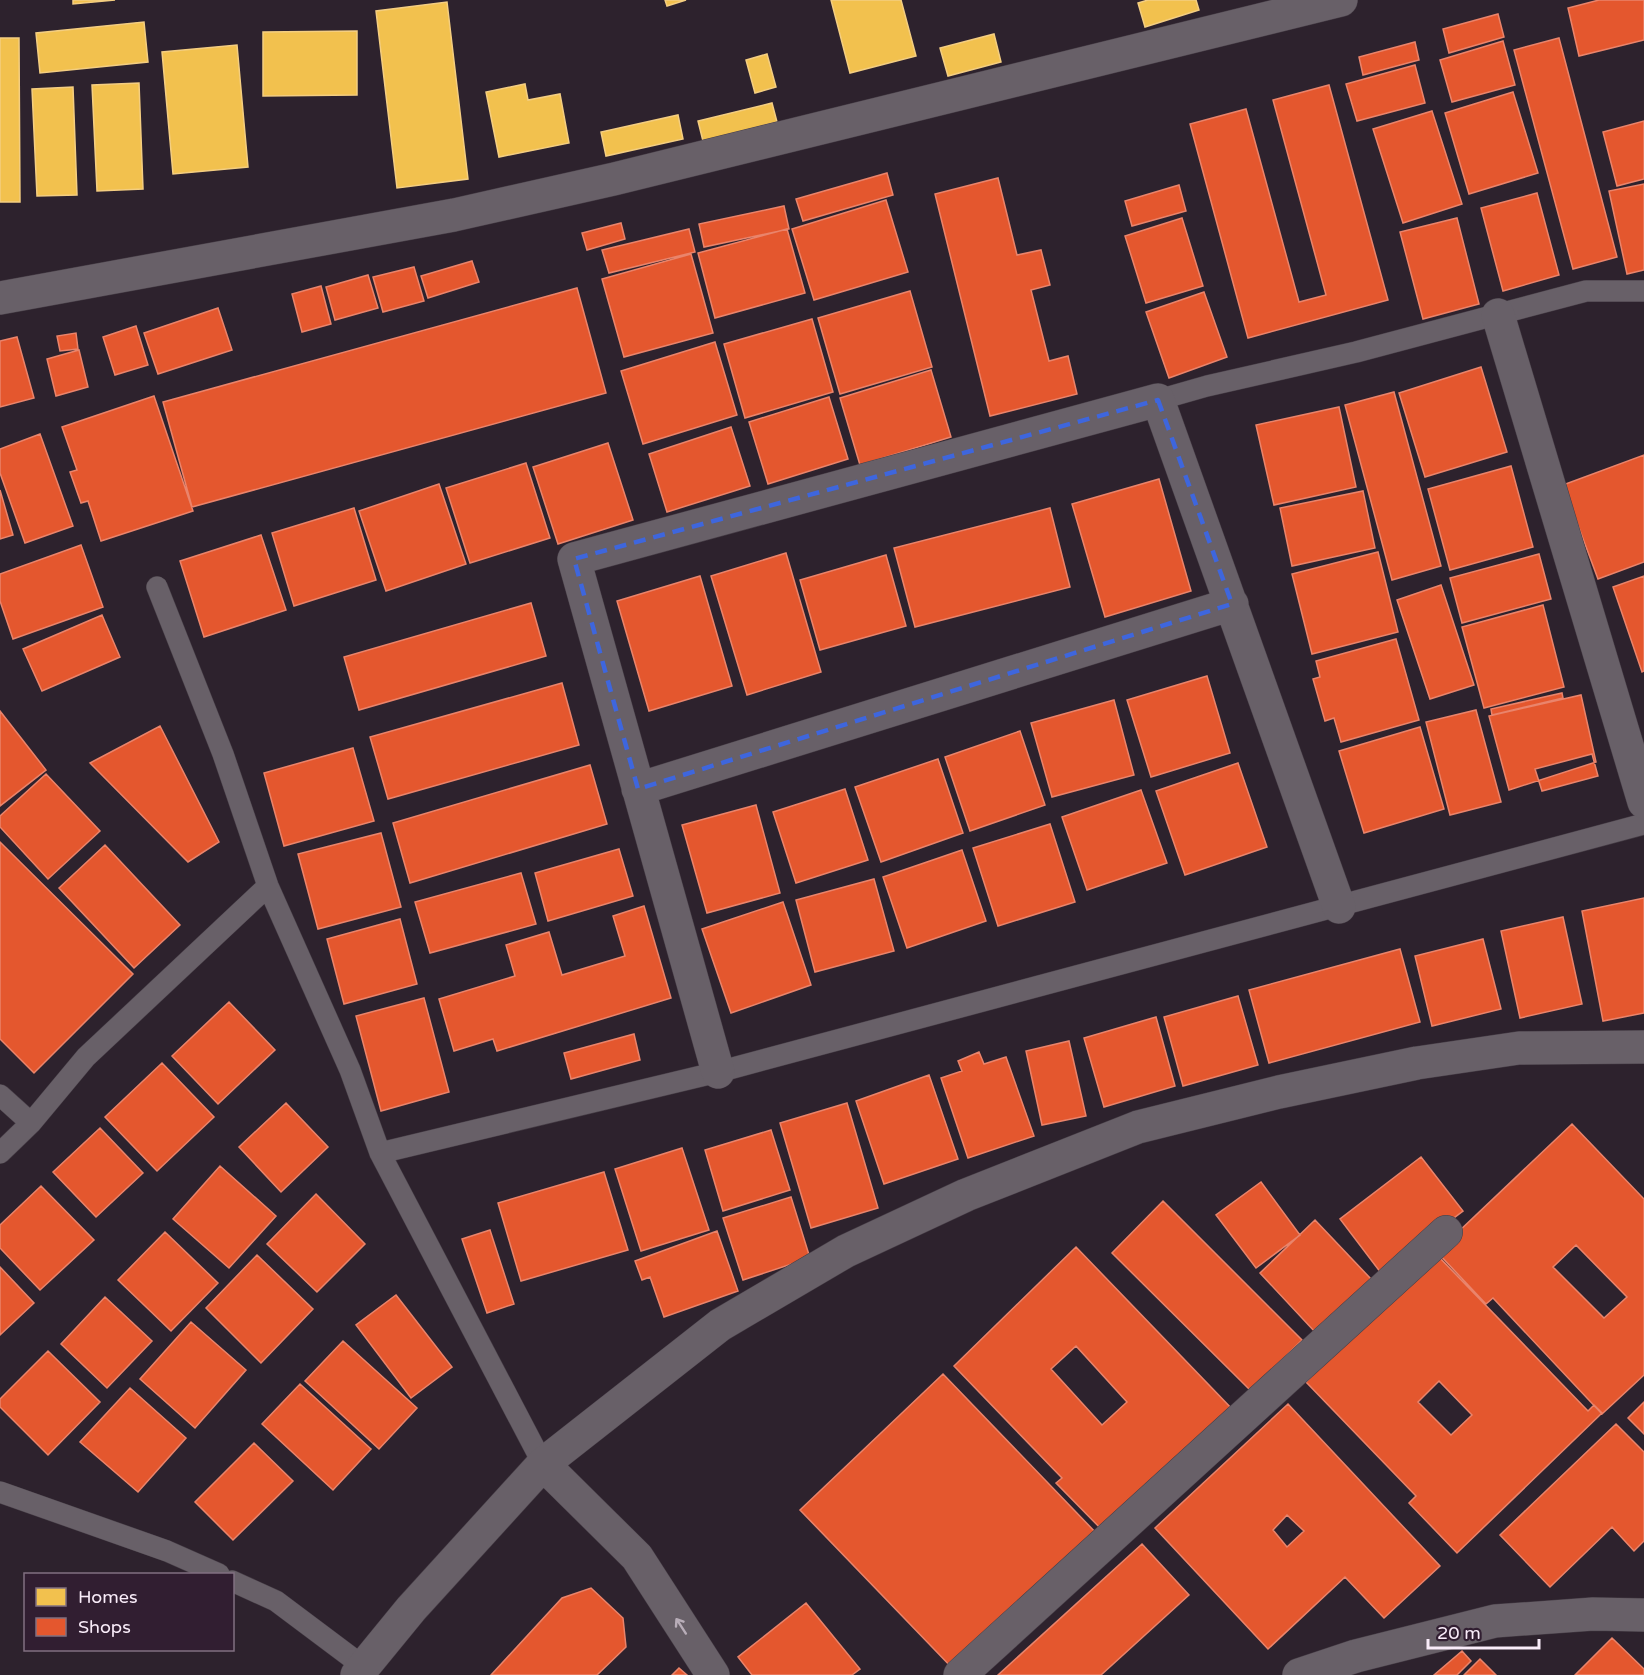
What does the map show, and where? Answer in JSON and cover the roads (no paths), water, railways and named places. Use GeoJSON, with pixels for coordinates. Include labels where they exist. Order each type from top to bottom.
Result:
{"type":"FeatureCollection","features":[{"type":"Feature","properties":{"kind":"street"},"geometry":{"type":"LineString","coordinates":[[0,298],[454,215],[625,176],[1341,0]]}},
{"type":"Feature","properties":{"kind":"street"},"geometry":{"type":"LineString","coordinates":[[1498,315],[1644,802]]}},
{"type":"Feature","properties":{"kind":"street"},"geometry":{"type":"LineString","coordinates":[[718,1072],[574,559],[1158,400],[1339,908]]}},
{"type":"Feature","properties":{"kind":"street"},"geometry":{"type":"LineString","coordinates":[[638,789],[1232,604]]}},
{"type":"Feature","properties":{"kind":"street"},"geometry":{"type":"LineString","coordinates":[[366,1672],[411,1610],[543,1464],[720,1325],[846,1251],[966,1195],[1138,1127],[1279,1092],[1417,1063],[1519,1048],[1644,1047]]}},
{"type":"Feature","properties":{"kind":"street"},"geometry":{"type":"LineString","coordinates":[[960,1675],[1446,1232]]}},
{"type":"Feature","properties":{"kind":"street"},"geometry":{"type":"LineString","coordinates":[[543,1464],[637,1557],[713,1675]]}},
{"type":"Feature","properties":{"kind":"street"},"geometry":{"type":"LineString","coordinates":[[1299,1675],[1356,1656],[1495,1621],[1593,1614],[1644,1615]]}},
{"type":"Feature","properties":{"kind":"lane"},"geometry":{"type":"LineString","coordinates":[[1158,400],[1207,386],[1356,352],[1586,291],[1644,291]]}},
{"type":"Feature","properties":{"kind":"lane"},"geometry":{"type":"LineString","coordinates":[[157,587],[223,754],[268,886],[350,1070],[380,1153],[543,1464]]}},
{"type":"Feature","properties":{"kind":"lane"},"geometry":{"type":"LineString","coordinates":[[380,1153],[718,1072],[1339,908],[1644,824]]}},
{"type":"Feature","properties":{"kind":"lane"},"geometry":{"type":"LineString","coordinates":[[0,1153],[31,1123],[86,1057],[268,886]]}},
{"type":"Feature","properties":{"kind":"lane"},"geometry":{"type":"LineString","coordinates":[[0,1095],[31,1123]]}},
{"type":"Feature","properties":{"kind":"lane"},"geometry":{"type":"LineString","coordinates":[[0,1492],[167,1551],[215,1573]]}},
{"type":"Feature","properties":{"kind":"lane"},"geometry":{"type":"LineString","coordinates":[[234,1582],[276,1601],[366,1672]]}}]}
